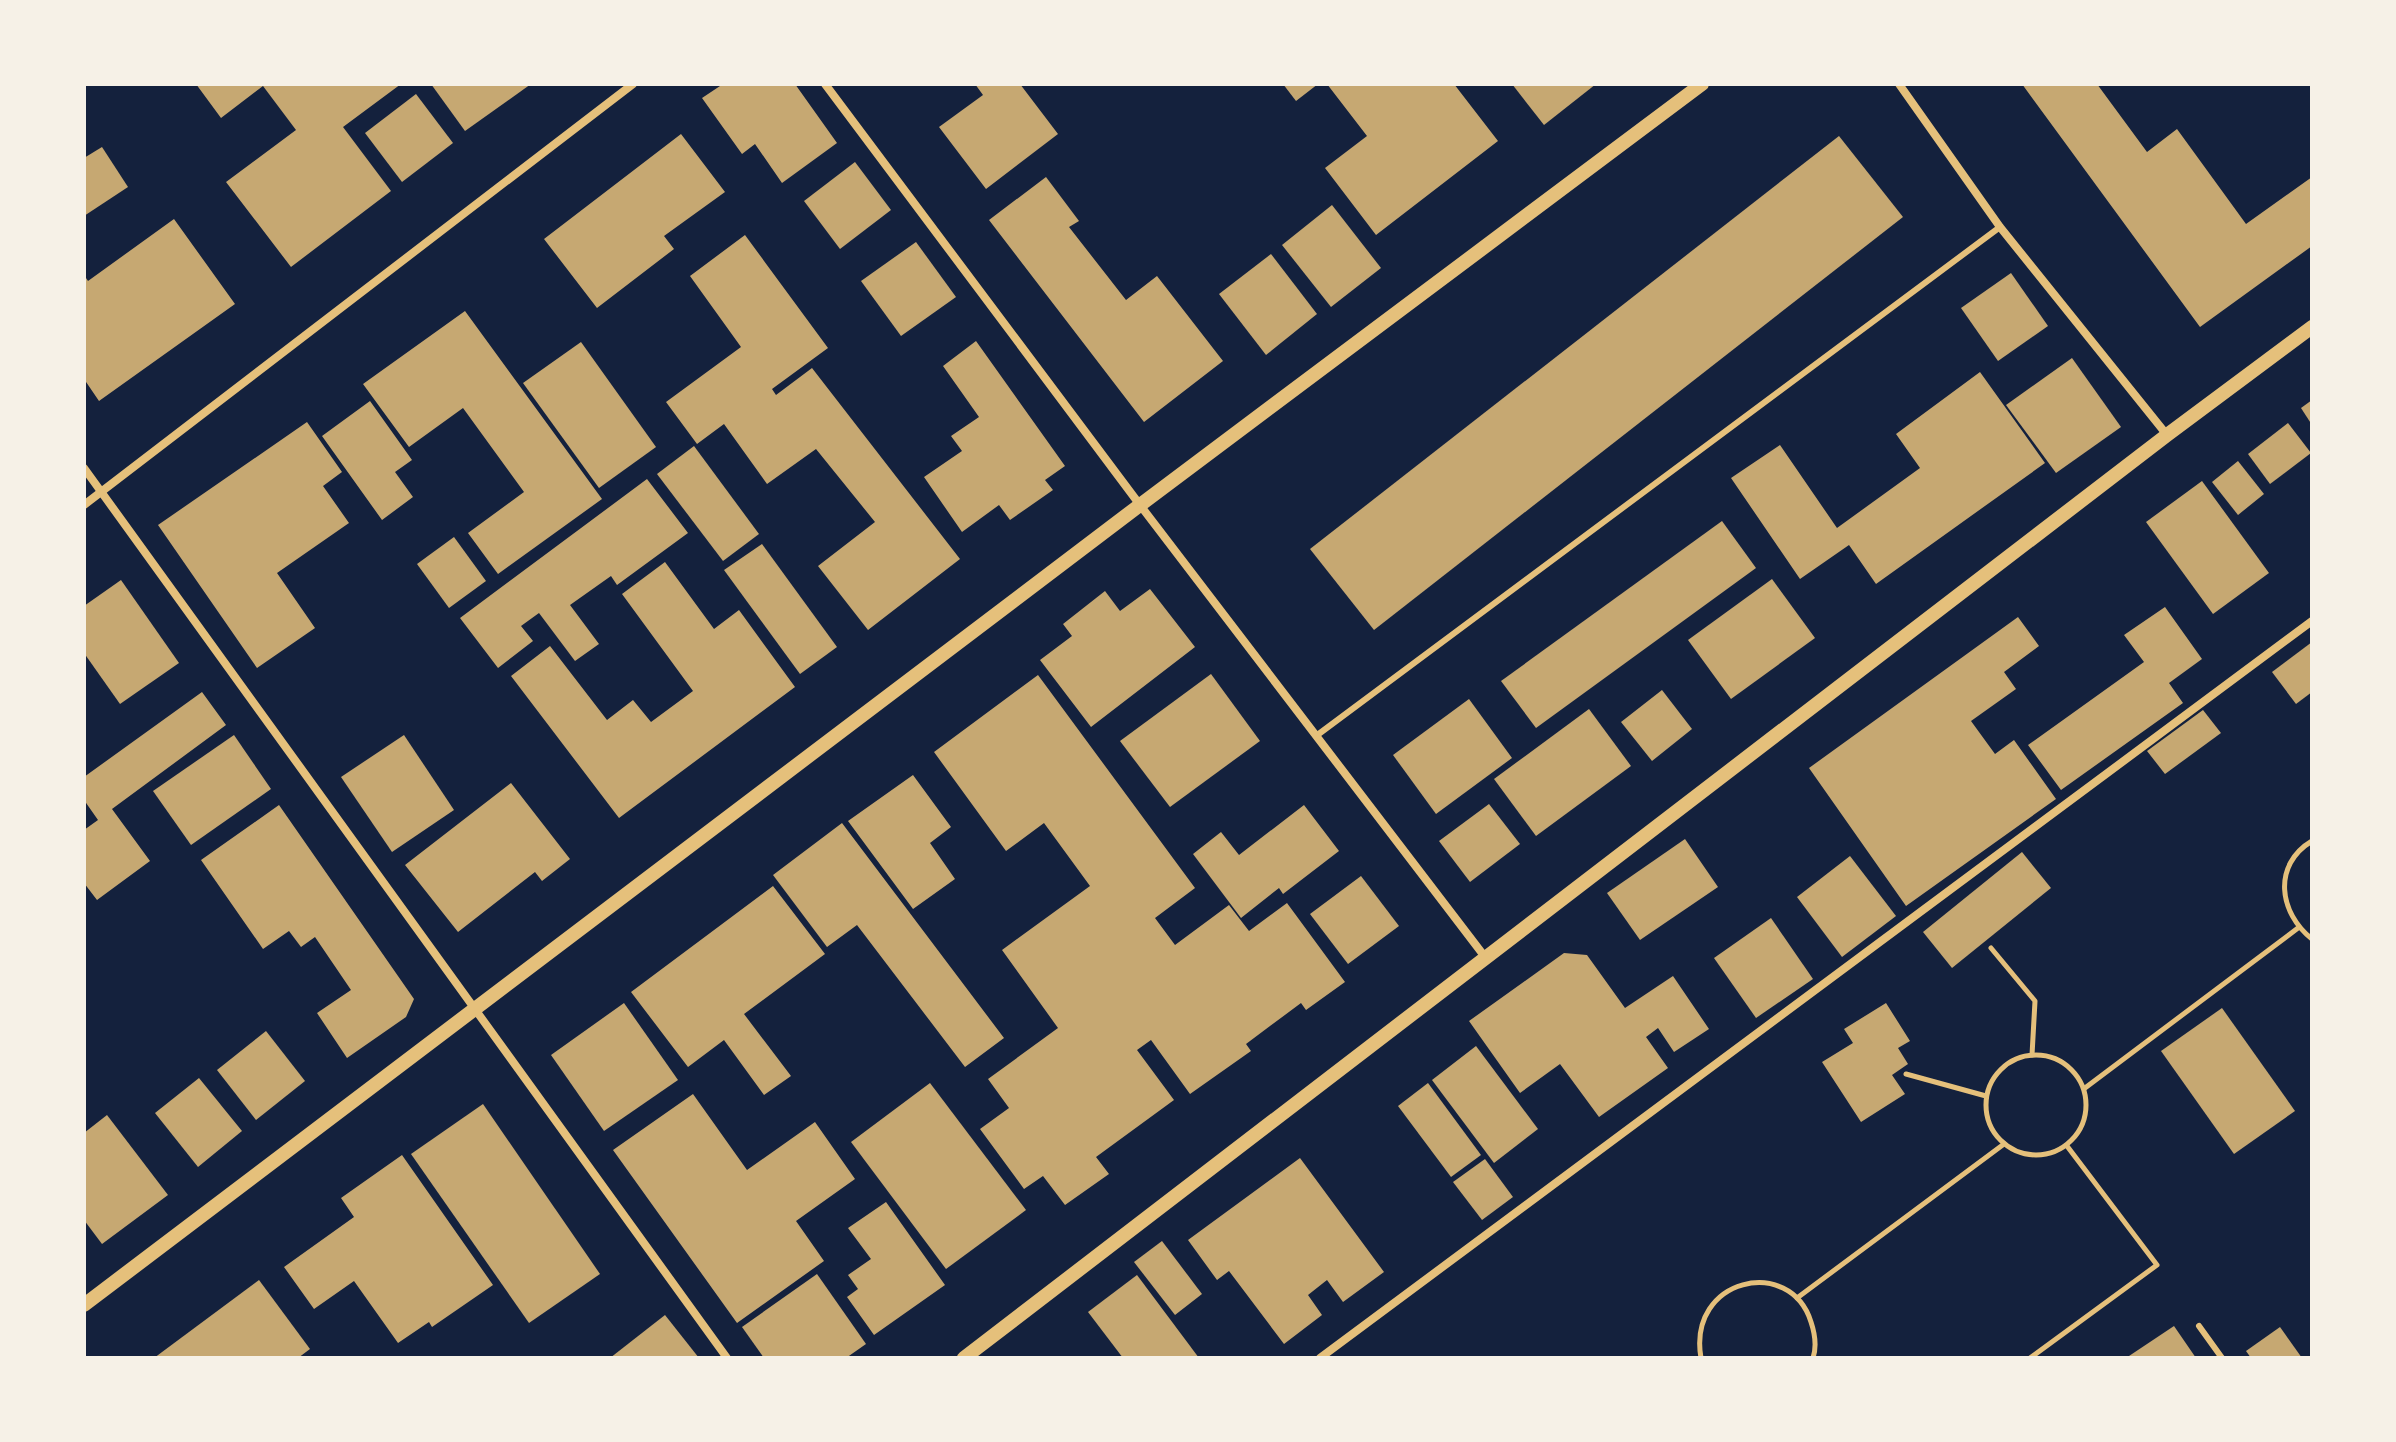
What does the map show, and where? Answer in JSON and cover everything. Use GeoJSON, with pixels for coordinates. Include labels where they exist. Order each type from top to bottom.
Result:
{"type":"FeatureCollection","features":[{"type":"Feature","properties":{"kind":"street"},"geometry":{"type":"LineString","coordinates":[[84,505],[633,84]]}},
{"type":"Feature","properties":{"kind":"street"},"geometry":{"type":"LineString","coordinates":[[825,84],[1140,505],[1485,957]]}},
{"type":"Feature","properties":{"kind":"street"},"geometry":{"type":"LineString","coordinates":[[84,1305],[1140,505],[1702,84]]}},
{"type":"Feature","properties":{"kind":"street"},"geometry":{"type":"LineString","coordinates":[[1899,84],[2000,227],[2167,435]]}},
{"type":"Feature","properties":{"kind":"street"},"geometry":{"type":"LineString","coordinates":[[964,1358],[2312,327]]}},
{"type":"Feature","properties":{"kind":"street"},"geometry":{"type":"LineString","coordinates":[[84,468],[727,1358]]}},
{"type":"Feature","properties":{"kind":"street"},"geometry":{"type":"LineString","coordinates":[[1320,1358],[2312,621]]}},
{"type":"Feature","properties":{"kind":"lane"},"geometry":{"type":"LineString","coordinates":[[1316,736],[2000,227]]}},
{"type":"Feature","properties":{"kind":"lane"},"geometry":{"type":"LineString","coordinates":[[2199,1326],[2222,1358]]}},
{"type":"Feature","properties":{"kind":"path"},"geometry":{"type":"LineString","coordinates":[[2312,841],[2290,864],[2284,886],[2287,908],[2298,928],[2312,939]]}},
{"type":"Feature","properties":{"kind":"path"},"geometry":{"type":"LineString","coordinates":[[2085,1088],[2298,928]]}},
{"type":"Feature","properties":{"kind":"path"},"geometry":{"type":"LineString","coordinates":[[1991,948],[2035,1001],[2032,1055]]}},
{"type":"Feature","properties":{"kind":"path"},"geometry":{"type":"LineString","coordinates":[[2046,1054],[2070,1065],[2085,1088],[2086,1120],[2067,1146],[2047,1156],[2024,1155],[2004,1144],[1988,1122],[1986,1096],[1997,1072],[2019,1056],[2046,1054]]}},
{"type":"Feature","properties":{"kind":"path"},"geometry":{"type":"LineString","coordinates":[[1906,1074],[1986,1096]]}},
{"type":"Feature","properties":{"kind":"path"},"geometry":{"type":"LineString","coordinates":[[1797,1298],[2004,1144]]}},
{"type":"Feature","properties":{"kind":"path"},"geometry":{"type":"LineString","coordinates":[[2030,1358],[2157,1265],[2067,1146]]}},
{"type":"Feature","properties":{"kind":"path"},"geometry":{"type":"LineString","coordinates":[[1701,1358],[1698,1342],[1701,1324],[1709,1307],[1722,1294],[1740,1285],[1760,1282],[1780,1287],[1797,1298],[1809,1314],[1815,1333],[1813,1358]]}},
{"type":"Feature","properties":{"kind":"building"},"geometry":{"type":"Polygon","coordinates":[[[196,84],[401,84],[343,127],[391,191],[291,267],[226,182],[296,130],[263,86],[221,118],[196,84]]]}},
{"type":"Feature","properties":{"kind":"building"},"geometry":{"type":"Polygon","coordinates":[[[431,84],[531,84],[465,131],[431,84]]]}},
{"type":"Feature","properties":{"kind":"building"},"geometry":{"type":"Polygon","coordinates":[[[723,84],[795,84],[837,143],[782,183],[755,144],[742,154],[702,98],[723,84]]]}},
{"type":"Feature","properties":{"kind":"building"},"geometry":{"type":"Polygon","coordinates":[[[975,84],[1020,84],[1058,134],[986,189],[939,127],[983,95],[975,84]]]}},
{"type":"Feature","properties":{"kind":"building"},"geometry":{"type":"Polygon","coordinates":[[[1283,84],[1318,84],[1296,101],[1283,84]]]}},
{"type":"Feature","properties":{"kind":"building"},"geometry":{"type":"Polygon","coordinates":[[[1327,84],[1454,84],[1498,141],[1376,235],[1325,168],[1367,136],[1327,84]]]}},
{"type":"Feature","properties":{"kind":"building"},"geometry":{"type":"Polygon","coordinates":[[[1512,84],[1596,84],[1544,125],[1512,84]]]}},
{"type":"Feature","properties":{"kind":"building"},"geometry":{"type":"Polygon","coordinates":[[[2022,84],[2097,84],[2147,152],[2177,129],[2246,224],[2312,177],[2312,246],[2200,327],[2022,84]]]}},
{"type":"Feature","properties":{"kind":"building"},"geometry":{"type":"Polygon","coordinates":[[[416,94],[453,143],[402,182],[365,133],[416,94]]]}},
{"type":"Feature","properties":{"kind":"building"},"geometry":{"type":"Polygon","coordinates":[[[681,134],[725,192],[664,236],[674,249],[597,308],[544,239],[681,134]]]}},
{"type":"Feature","properties":{"kind":"building"},"geometry":{"type":"Polygon","coordinates":[[[1839,136],[1903,217],[1374,630],[1310,549],[1839,136]]]}},
{"type":"Feature","properties":{"kind":"building"},"geometry":{"type":"Polygon","coordinates":[[[102,147],[128,187],[84,216],[84,158],[102,147]]]}},
{"type":"Feature","properties":{"kind":"building"},"geometry":{"type":"Polygon","coordinates":[[[855,162],[891,210],[840,249],[804,201],[855,162]]]}},
{"type":"Feature","properties":{"kind":"building"},"geometry":{"type":"Polygon","coordinates":[[[1046,177],[1079,221],[1069,227],[1126,300],[1157,276],[1223,361],[1144,422],[989,220],[1046,177]]]}},
{"type":"Feature","properties":{"kind":"building"},"geometry":{"type":"Polygon","coordinates":[[[1332,205],[1381,268],[1331,307],[1282,245],[1332,205]]]}},
{"type":"Feature","properties":{"kind":"building"},"geometry":{"type":"Polygon","coordinates":[[[174,219],[235,304],[99,401],[84,379],[84,275],[88,281],[174,219]]]}},
{"type":"Feature","properties":{"kind":"building"},"geometry":{"type":"Polygon","coordinates":[[[745,235],[828,348],[772,389],[776,395],[812,368],[960,559],[868,630],[818,566],[875,522],[816,449],[767,484],[724,424],[697,444],[666,402],[741,347],[690,276],[745,235]]]}},
{"type":"Feature","properties":{"kind":"building"},"geometry":{"type":"Polygon","coordinates":[[[916,242],[956,297],[901,336],[861,281],[916,242]]]}},
{"type":"Feature","properties":{"kind":"building"},"geometry":{"type":"Polygon","coordinates":[[[1271,254],[1317,314],[1266,355],[1219,294],[1271,254]]]}},
{"type":"Feature","properties":{"kind":"building"},"geometry":{"type":"Polygon","coordinates":[[[2011,273],[2048,326],[1998,361],[1961,308],[2011,273]]]}},
{"type":"Feature","properties":{"kind":"building"},"geometry":{"type":"Polygon","coordinates":[[[465,311],[602,499],[498,574],[468,533],[524,492],[463,408],[409,447],[363,384],[465,311]]]}},
{"type":"Feature","properties":{"kind":"building"},"geometry":{"type":"Polygon","coordinates":[[[976,341],[1065,466],[1045,480],[1053,490],[1010,520],[999,505],[962,532],[924,477],[962,451],[951,436],[979,417],[943,366],[976,341]]]}},
{"type":"Feature","properties":{"kind":"building"},"geometry":{"type":"Polygon","coordinates":[[[581,342],[656,447],[599,488],[523,383],[581,342]]]}},
{"type":"Feature","properties":{"kind":"building"},"geometry":{"type":"Polygon","coordinates":[[[2072,358],[2121,427],[2056,473],[2006,405],[2072,358]]]}},
{"type":"Feature","properties":{"kind":"building"},"geometry":{"type":"Polygon","coordinates":[[[1980,372],[2045,463],[1876,584],[1849,545],[1800,579],[1731,478],[1780,445],[1837,528],[1920,468],[1896,434],[1980,372]]]}},
{"type":"Feature","properties":{"kind":"building"},"geometry":{"type":"Polygon","coordinates":[[[2312,400],[2312,425],[2301,408],[2312,400]]]}},
{"type":"Feature","properties":{"kind":"building"},"geometry":{"type":"Polygon","coordinates":[[[370,401],[412,460],[395,472],[413,497],[382,520],[322,436],[370,401]]]}},
{"type":"Feature","properties":{"kind":"building"},"geometry":{"type":"Polygon","coordinates":[[[307,422],[342,472],[323,486],[349,523],[277,573],[315,628],[257,668],[158,525],[307,422]]]}},
{"type":"Feature","properties":{"kind":"building"},"geometry":{"type":"Polygon","coordinates":[[[2288,423],[2311,453],[2270,484],[2248,454],[2288,423]]]}},
{"type":"Feature","properties":{"kind":"building"},"geometry":{"type":"Polygon","coordinates":[[[694,446],[759,534],[723,561],[657,474],[694,446]]]}},
{"type":"Feature","properties":{"kind":"building"},"geometry":{"type":"Polygon","coordinates":[[[2238,461],[2264,494],[2238,515],[2212,482],[2238,461]]]}},
{"type":"Feature","properties":{"kind":"building"},"geometry":{"type":"Polygon","coordinates":[[[647,479],[688,533],[617,585],[611,576],[570,605],[599,644],[575,661],[539,613],[521,626],[533,641],[498,668],[460,618],[647,479]]]}},
{"type":"Feature","properties":{"kind":"building"},"geometry":{"type":"Polygon","coordinates":[[[2202,481],[2269,573],[2213,614],[2146,522],[2202,481]]]}},
{"type":"Feature","properties":{"kind":"building"},"geometry":{"type":"Polygon","coordinates":[[[1722,521],[1756,568],[1536,728],[1501,681],[1722,521]]]}},
{"type":"Feature","properties":{"kind":"building"},"geometry":{"type":"Polygon","coordinates":[[[454,537],[486,581],[449,608],[417,564],[454,537]]]}},
{"type":"Feature","properties":{"kind":"building"},"geometry":{"type":"Polygon","coordinates":[[[762,544],[837,647],[800,674],[724,570],[762,544]]]}},
{"type":"Feature","properties":{"kind":"building"},"geometry":{"type":"Polygon","coordinates":[[[665,562],[714,629],[739,610],[795,687],[619,818],[511,676],[550,646],[607,720],[633,700],[651,722],[693,691],[622,594],[665,562]]]}},
{"type":"Feature","properties":{"kind":"building"},"geometry":{"type":"Polygon","coordinates":[[[1772,579],[1815,638],[1731,699],[1688,640],[1772,579]]]}},
{"type":"Feature","properties":{"kind":"building"},"geometry":{"type":"Polygon","coordinates":[[[121,580],[179,663],[120,704],[84,653],[84,606],[121,580]]]}},
{"type":"Feature","properties":{"kind":"building"},"geometry":{"type":"Polygon","coordinates":[[[1150,589],[1195,647],[1091,727],[1040,660],[1072,636],[1063,624],[1105,591],[1120,611],[1150,589]]]}},
{"type":"Feature","properties":{"kind":"building"},"geometry":{"type":"Polygon","coordinates":[[[2165,607],[2202,659],[2169,683],[2183,703],[2061,790],[2028,745],[2144,662],[2124,635],[2165,607]]]}},
{"type":"Feature","properties":{"kind":"building"},"geometry":{"type":"Polygon","coordinates":[[[2018,617],[2039,646],[2004,672],[2016,689],[1971,721],[1995,754],[2014,740],[2056,799],[1906,906],[1809,768],[2018,617]]]}},
{"type":"Feature","properties":{"kind":"building"},"geometry":{"type":"Polygon","coordinates":[[[2312,642],[2312,692],[2296,704],[2272,672],[2312,642]]]}},
{"type":"Feature","properties":{"kind":"building"},"geometry":{"type":"Polygon","coordinates":[[[1211,674],[1260,741],[1170,807],[1120,741],[1211,674]]]}},
{"type":"Feature","properties":{"kind":"building"},"geometry":{"type":"Polygon","coordinates":[[[1038,675],[1195,888],[1155,918],[1175,945],[1229,905],[1249,931],[1287,903],[1345,982],[1306,1010],[1301,1003],[1246,1044],[1251,1051],[1190,1094],[1151,1040],[1137,1050],[1174,1100],[1096,1157],[1109,1174],[1065,1205],[1043,1176],[1024,1189],[980,1129],[1009,1108],[988,1079],[1058,1028],[1002,950],[1090,886],[1044,823],[1006,851],[934,752],[1038,675]]]}},
{"type":"Feature","properties":{"kind":"building"},"geometry":{"type":"Polygon","coordinates":[[[1662,690],[1692,729],[1652,761],[1621,722],[1662,690]]]}},
{"type":"Feature","properties":{"kind":"building"},"geometry":{"type":"Polygon","coordinates":[[[202,692],[226,725],[112,809],[150,861],[97,900],[84,883],[84,830],[98,820],[84,800],[84,777],[202,692]]]}},
{"type":"Feature","properties":{"kind":"building"},"geometry":{"type":"Polygon","coordinates":[[[1469,699],[1512,758],[1436,814],[1393,755],[1469,699]]]}},
{"type":"Feature","properties":{"kind":"building"},"geometry":{"type":"Polygon","coordinates":[[[1589,709],[1631,766],[1536,836],[1494,779],[1589,709]]]}},
{"type":"Feature","properties":{"kind":"building"},"geometry":{"type":"Polygon","coordinates":[[[2203,710],[2221,733],[2165,774],[2147,751],[2203,710]]]}},
{"type":"Feature","properties":{"kind":"building"},"geometry":{"type":"Polygon","coordinates":[[[234,735],[271,789],[191,845],[153,791],[234,735]]]}},
{"type":"Feature","properties":{"kind":"building"},"geometry":{"type":"Polygon","coordinates":[[[404,735],[454,810],[392,852],[341,777],[404,735]]]}},
{"type":"Feature","properties":{"kind":"building"},"geometry":{"type":"Polygon","coordinates":[[[913,775],[951,827],[930,843],[955,879],[913,909],[848,821],[913,775]]]}},
{"type":"Feature","properties":{"kind":"building"},"geometry":{"type":"Polygon","coordinates":[[[511,783],[570,859],[542,881],[535,872],[458,932],[405,865],[511,783]]]}},
{"type":"Feature","properties":{"kind":"building"},"geometry":{"type":"Polygon","coordinates":[[[1489,804],[1520,844],[1470,882],[1439,841],[1489,804]]]}},
{"type":"Feature","properties":{"kind":"building"},"geometry":{"type":"Polygon","coordinates":[[[279,805],[414,999],[406,1017],[347,1058],[317,1013],[351,990],[315,937],[301,947],[289,931],[263,949],[201,860],[279,805]]]}},
{"type":"Feature","properties":{"kind":"building"},"geometry":{"type":"Polygon","coordinates":[[[1304,805],[1339,851],[1283,894],[1279,888],[1241,918],[1193,854],[1221,832],[1239,855],[1304,805]]]}},
{"type":"Feature","properties":{"kind":"building"},"geometry":{"type":"Polygon","coordinates":[[[842,823],[1004,1038],[965,1067],[857,925],[827,947],[773,875],[842,823]]]}},
{"type":"Feature","properties":{"kind":"building"},"geometry":{"type":"Polygon","coordinates":[[[1685,839],[1718,887],[1640,940],[1607,893],[1685,839]]]}},
{"type":"Feature","properties":{"kind":"building"},"geometry":{"type":"Polygon","coordinates":[[[2022,852],[2051,888],[1952,968],[1923,932],[2022,852]]]}},
{"type":"Feature","properties":{"kind":"building"},"geometry":{"type":"Polygon","coordinates":[[[1850,856],[1896,916],[1842,957],[1797,897],[1850,856]]]}},
{"type":"Feature","properties":{"kind":"building"},"geometry":{"type":"Polygon","coordinates":[[[1361,876],[1399,926],[1348,964],[1310,914],[1361,876]]]}},
{"type":"Feature","properties":{"kind":"building"},"geometry":{"type":"Polygon","coordinates":[[[773,886],[825,954],[744,1014],[791,1076],[764,1095],[724,1040],[688,1067],[631,992],[773,886]]]}},
{"type":"Feature","properties":{"kind":"building"},"geometry":{"type":"Polygon","coordinates":[[[1771,918],[1813,979],[1756,1018],[1714,958],[1771,918]]]}},
{"type":"Feature","properties":{"kind":"building"},"geometry":{"type":"Polygon","coordinates":[[[1564,953],[1587,955],[1625,1008],[1673,976],[1709,1029],[1674,1052],[1658,1028],[1646,1037],[1668,1068],[1599,1117],[1560,1064],[1520,1093],[1469,1021],[1564,953]]]}},
{"type":"Feature","properties":{"kind":"building"},"geometry":{"type":"Polygon","coordinates":[[[624,1003],[678,1080],[604,1131],[551,1055],[624,1003]]]}},
{"type":"Feature","properties":{"kind":"building"},"geometry":{"type":"Polygon","coordinates":[[[1886,1003],[1910,1041],[1898,1048],[1908,1064],[1892,1075],[1905,1094],[1861,1122],[1822,1062],[1853,1043],[1844,1029],[1886,1003]]]}},
{"type":"Feature","properties":{"kind":"building"},"geometry":{"type":"Polygon","coordinates":[[[2222,1008],[2295,1111],[2234,1154],[2161,1051],[2222,1008]]]}},
{"type":"Feature","properties":{"kind":"building"},"geometry":{"type":"Polygon","coordinates":[[[266,1031],[305,1081],[256,1120],[217,1070],[266,1031]]]}},
{"type":"Feature","properties":{"kind":"building"},"geometry":{"type":"Polygon","coordinates":[[[1476,1046],[1538,1129],[1494,1163],[1432,1080],[1476,1046]]]}},
{"type":"Feature","properties":{"kind":"building"},"geometry":{"type":"Polygon","coordinates":[[[199,1078],[242,1131],[198,1167],[155,1113],[199,1078]]]}},
{"type":"Feature","properties":{"kind":"building"},"geometry":{"type":"Polygon","coordinates":[[[930,1083],[1026,1210],[946,1269],[851,1142],[930,1083]]]}},
{"type":"Feature","properties":{"kind":"building"},"geometry":{"type":"Polygon","coordinates":[[[1428,1083],[1481,1155],[1451,1177],[1398,1106],[1428,1083]]]}},
{"type":"Feature","properties":{"kind":"building"},"geometry":{"type":"Polygon","coordinates":[[[693,1094],[747,1170],[815,1122],[855,1179],[796,1221],[824,1261],[737,1323],[613,1150],[693,1094]]]}},
{"type":"Feature","properties":{"kind":"building"},"geometry":{"type":"Polygon","coordinates":[[[483,1104],[600,1274],[529,1323],[411,1154],[483,1104]]]}},
{"type":"Feature","properties":{"kind":"building"},"geometry":{"type":"Polygon","coordinates":[[[107,1115],[168,1195],[102,1244],[84,1220],[84,1133],[107,1115]]]}},
{"type":"Feature","properties":{"kind":"building"},"geometry":{"type":"Polygon","coordinates":[[[402,1155],[493,1285],[432,1327],[429,1322],[398,1343],[354,1281],[314,1309],[284,1267],[354,1217],[341,1198],[402,1155]]]}},
{"type":"Feature","properties":{"kind":"building"},"geometry":{"type":"Polygon","coordinates":[[[1300,1158],[1384,1272],[1343,1302],[1327,1280],[1308,1295],[1322,1315],[1284,1344],[1229,1271],[1217,1280],[1188,1240],[1300,1158]]]}},
{"type":"Feature","properties":{"kind":"building"},"geometry":{"type":"Polygon","coordinates":[[[1485,1159],[1513,1197],[1482,1220],[1453,1182],[1485,1159]]]}},
{"type":"Feature","properties":{"kind":"building"},"geometry":{"type":"Polygon","coordinates":[[[886,1202],[945,1285],[874,1335],[847,1297],[858,1289],[848,1275],[871,1259],[848,1228],[886,1202]]]}},
{"type":"Feature","properties":{"kind":"building"},"geometry":{"type":"Polygon","coordinates":[[[1162,1241],[1202,1294],[1175,1315],[1134,1262],[1162,1241]]]}},
{"type":"Feature","properties":{"kind":"building"},"geometry":{"type":"Polygon","coordinates":[[[817,1274],[866,1344],[846,1358],[764,1358],[742,1327],[817,1274]]]}},
{"type":"Feature","properties":{"kind":"building"},"geometry":{"type":"Polygon","coordinates":[[[1137,1275],[1199,1358],[1123,1358],[1088,1312],[1137,1275]]]}},
{"type":"Feature","properties":{"kind":"building"},"geometry":{"type":"Polygon","coordinates":[[[259,1280],[310,1349],[298,1358],[154,1358],[259,1280]]]}},
{"type":"Feature","properties":{"kind":"building"},"geometry":{"type":"Polygon","coordinates":[[[665,1315],[699,1358],[610,1358],[665,1315]]]}},
{"type":"Feature","properties":{"kind":"building"},"geometry":{"type":"Polygon","coordinates":[[[2174,1326],[2196,1358],[2126,1358],[2174,1326]]]}},
{"type":"Feature","properties":{"kind":"building"},"geometry":{"type":"Polygon","coordinates":[[[2280,1327],[2302,1358],[2251,1358],[2246,1351],[2280,1327]]]}}]}
